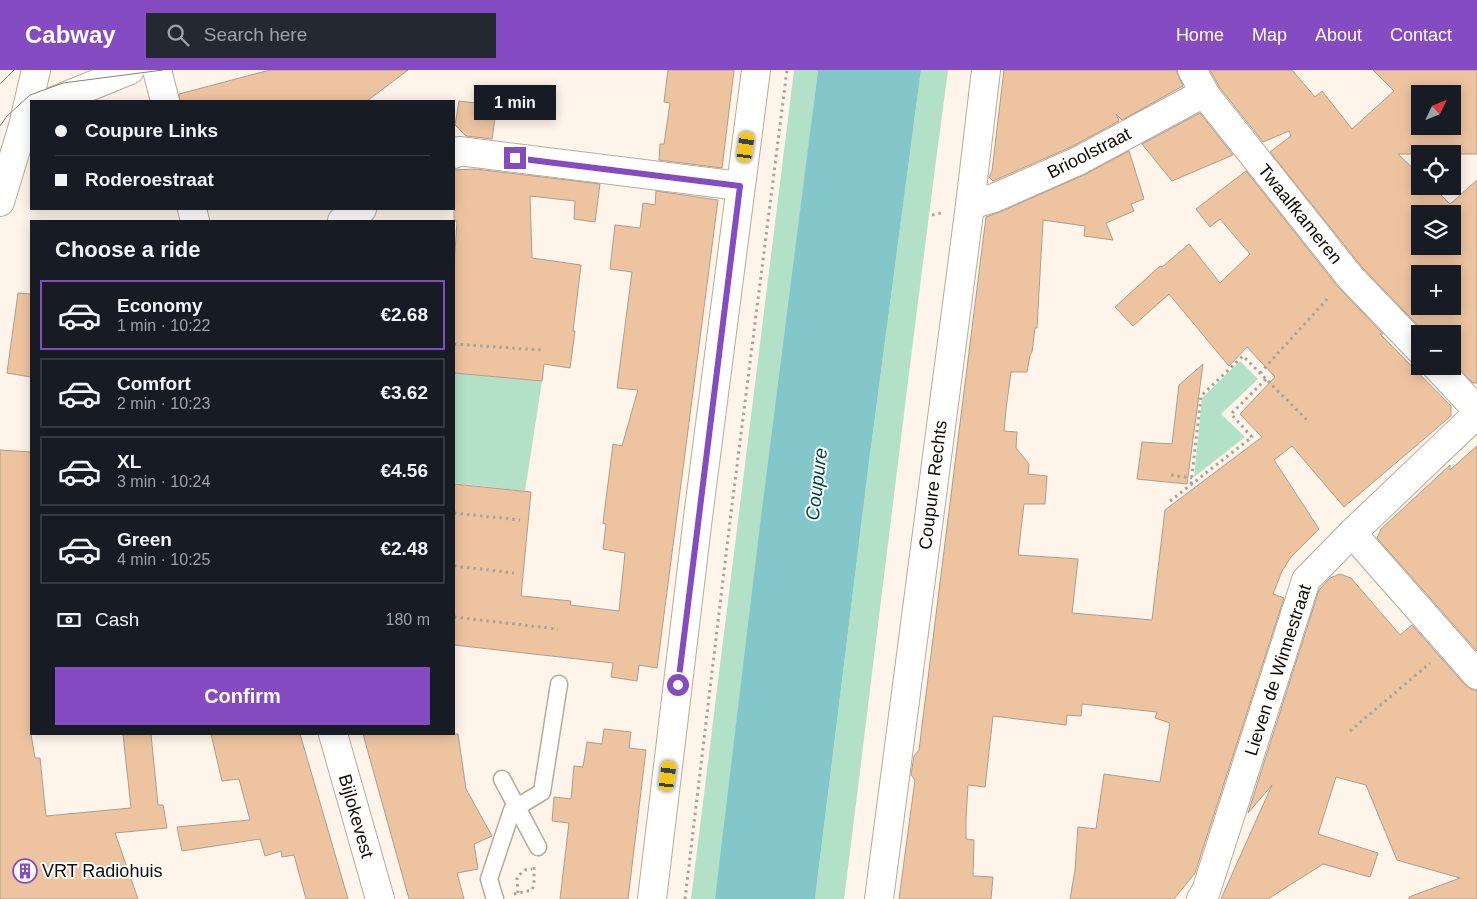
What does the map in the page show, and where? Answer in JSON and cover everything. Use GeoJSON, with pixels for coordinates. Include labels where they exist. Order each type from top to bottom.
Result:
{"type":"FeatureCollection","features":[{"type":"Feature","properties":{"kind":"street"},"geometry":{"type":"LineString","coordinates":[[29,74],[55,100],[130,70]]}},
{"type":"Feature","properties":{"kind":"street"},"geometry":{"type":"LineString","coordinates":[[157,70],[165,100]]}},
{"type":"Feature","properties":{"kind":"street"},"geometry":{"type":"LineString","coordinates":[[652,899],[756,70]]}},
{"type":"Feature","properties":{"kind":"street","name":"Coupure Rechts"},"geometry":{"type":"LineString","coordinates":[[879,899],[986,70]]}},
{"type":"Feature","properties":{"kind":"street"},"geometry":{"type":"LineString","coordinates":[[0,202],[27,123],[29,74]]}},
{"type":"Feature","properties":{"kind":"street","name":"Brioolstraat"},"geometry":{"type":"LineString","coordinates":[[970,204],[994,198],[1078,161],[1198,81]]}},
{"type":"Feature","properties":{"kind":"street","name":"Twaalfkameren"},"geometry":{"type":"LineString","coordinates":[[1198,81],[1350,277],[1411,341]]}},
{"type":"Feature","properties":{"kind":"street"},"geometry":{"type":"LineString","coordinates":[[455,153],[459,151],[740,186]]}},
{"type":"Feature","properties":{"kind":"street"},"geometry":{"type":"LineString","coordinates":[[344,220],[360,210]]}},
{"type":"Feature","properties":{"kind":"street"},"geometry":{"type":"LineString","coordinates":[[1444,375],[1477,410]]}},
{"type":"Feature","properties":{"kind":"street","name":"Lieven de Winnestraat"},"geometry":{"type":"LineString","coordinates":[[1201,899],[1206,890],[1306,580],[1352,533],[1477,414]]}},
{"type":"Feature","properties":{"kind":"street"},"geometry":{"type":"LineString","coordinates":[[1352,533],[1477,675]]}},
{"type":"Feature","properties":{"kind":"street","name":"Bijlokevest"},"geometry":{"type":"LineString","coordinates":[[333,735],[380,899]]}},
{"type":"Feature","properties":{"kind":"lane"},"geometry":{"type":"LineString","coordinates":[[495,899],[489,879],[512,810],[542,792],[559,684]]}},
{"type":"Feature","properties":{"kind":"lane"},"geometry":{"type":"LineString","coordinates":[[502,780],[538,847]]}},
{"type":"Feature","properties":{"kind":"path"},"geometry":{"type":"LineString","coordinates":[[685,899],[787,70]]}},
{"type":"Feature","properties":{"kind":"path"},"geometry":{"type":"LineString","coordinates":[[1260,373],[1311,316],[1350,277]]}},
{"type":"Feature","properties":{"kind":"path"},"geometry":{"type":"LineString","coordinates":[[455,344],[541,350]]}},
{"type":"Feature","properties":{"kind":"path"},"geometry":{"type":"LineString","coordinates":[[1191,484],[1201,396],[1243,356],[1308,421]]}},
{"type":"Feature","properties":{"kind":"path"},"geometry":{"type":"LineString","coordinates":[[1170,501],[1252,437],[1231,414],[1266,379]]}},
{"type":"Feature","properties":{"kind":"path"},"geometry":{"type":"LineString","coordinates":[[1172,475],[1192,478]]}},
{"type":"Feature","properties":{"kind":"path"},"geometry":{"type":"LineString","coordinates":[[455,512],[520,520]]}},
{"type":"Feature","properties":{"kind":"path"},"geometry":{"type":"LineString","coordinates":[[455,566],[514,573]]}},
{"type":"Feature","properties":{"kind":"path"},"geometry":{"type":"LineString","coordinates":[[455,617],[558,629]]}},
{"type":"Feature","properties":{"kind":"path"},"geometry":{"type":"LineString","coordinates":[[1350,731],[1451,645]]}},
{"type":"Feature","properties":{"kind":"path"},"geometry":{"type":"LineString","coordinates":[[495,899],[532,890],[538,847]]}},
{"type":"Feature","properties":{"kind":"path"},"geometry":{"type":"LineString","coordinates":[[518,894],[517,878],[524,870],[534,869]]}},
{"type":"Feature","properties":{"kind":"green space"},"geometry":{"type":"Polygon","coordinates":[[[794,70],[818,70],[724,837],[715,899],[691,899],[794,70]]]}},
{"type":"Feature","properties":{"kind":"green space"},"geometry":{"type":"Polygon","coordinates":[[[921,70],[948,70],[844,899],[815,899],[869,462],[921,70]]]}},
{"type":"Feature","properties":{"kind":"green space"},"geometry":{"type":"Polygon","coordinates":[[[1240,361],[1258,379],[1221,414],[1245,437],[1194,477],[1202,398],[1240,361]]]}},
{"type":"Feature","properties":{"kind":"green space"},"geometry":{"type":"Polygon","coordinates":[[[455,373],[542,381],[525,491],[455,483],[455,373]]]}},
{"type":"Feature","properties":{"kind":"water","name":"Coupure"},"geometry":{"type":"Polygon","coordinates":[[[818,70],[921,70],[869,462],[815,899],[715,899],[760,525],[818,70]]]}},
{"type":"Feature","properties":{"kind":"building"},"geometry":{"type":"Polygon","coordinates":[[[270,70],[408,70],[368,100],[180,100],[179,94],[270,70]]]}},
{"type":"Feature","properties":{"kind":"building"},"geometry":{"type":"Polygon","coordinates":[[[668,70],[734,70],[722,168],[659,160],[660,144],[664,144],[670,103],[664,102],[668,70]]]}},
{"type":"Feature","properties":{"kind":"building"},"geometry":{"type":"Polygon","coordinates":[[[1004,70],[1176,70],[1183,86],[1122,120],[1116,114],[1119,121],[1071,147],[993,181],[989,177],[992,171],[1004,70]]]}},
{"type":"Feature","properties":{"kind":"building"},"geometry":{"type":"Polygon","coordinates":[[[1210,70],[1292,70],[1315,97],[1322,91],[1352,129],[1394,91],[1373,70],[1477,70],[1477,154],[1461,154],[1461,145],[1411,145],[1411,154],[1398,154],[1411,166],[1411,195],[1441,195],[1450,204],[1477,180],[1477,383],[1473,383],[1461,370],[1461,325],[1417,325],[1362,267],[1270,152],[1291,136],[1289,131],[1263,142],[1220,88],[1210,70]]]}},
{"type":"Feature","properties":{"kind":"building"},"geometry":{"type":"Polygon","coordinates":[[[477,96],[498,98],[492,139],[466,136],[455,125],[459,101],[475,103],[477,96]]]}},
{"type":"Feature","properties":{"kind":"building"},"geometry":{"type":"Polygon","coordinates":[[[1200,113],[1233,155],[1172,181],[1142,144],[1200,113]]]}},
{"type":"Feature","properties":{"kind":"building"},"geometry":{"type":"Polygon","coordinates":[[[1129,151],[1144,199],[1131,204],[1134,211],[1106,223],[1113,240],[1084,236],[1085,226],[1043,220],[1037,328],[1035,328],[1027,372],[1011,372],[1004,431],[1017,432],[1016,448],[1029,464],[1028,474],[1047,476],[1045,504],[1024,504],[1018,555],[1078,559],[1072,613],[1152,620],[1165,510],[1262,437],[1240,414],[1275,377],[1247,347],[1229,366],[1169,294],[1133,326],[1115,307],[1160,266],[1162,267],[1189,244],[1220,283],[1250,254],[1220,219],[1210,227],[1196,209],[1246,171],[1338,287],[1411,365],[1411,375],[1420,375],[1451,406],[1451,416],[1344,507],[1292,446],[1274,460],[1319,529],[1291,557],[1282,571],[1273,594],[1284,598],[1195,873],[1174,899],[1070,899],[1075,870],[1078,827],[1096,829],[1104,774],[1160,782],[1170,723],[1155,718],[1157,712],[1082,704],[1081,716],[1067,715],[1066,725],[993,716],[985,787],[968,785],[966,819],[966,839],[974,840],[973,876],[993,877],[991,899],[899,899],[915,780],[911,775],[914,756],[919,750],[986,217],[1084,175],[1129,151]]]}},
{"type":"Feature","properties":{"kind":"building"},"geometry":{"type":"Polygon","coordinates":[[[475,169],[600,184],[595,222],[574,219],[575,201],[530,196],[532,258],[581,265],[570,368],[544,364],[542,381],[455,373],[455,251],[457,221],[454,220],[455,170],[475,169]]]}},
{"type":"Feature","properties":{"kind":"building"},"geometry":{"type":"Polygon","coordinates":[[[656,191],[718,200],[657,668],[639,665],[637,681],[611,677],[613,663],[455,645],[455,484],[531,492],[521,596],[571,601],[570,605],[619,611],[625,553],[603,549],[606,524],[603,523],[613,444],[622,446],[638,390],[617,388],[632,272],[610,269],[615,225],[640,228],[643,203],[655,205],[656,191]]]}},
{"type":"Feature","properties":{"kind":"building"},"geometry":{"type":"Polygon","coordinates":[[[18,293],[30,294],[30,377],[7,373],[18,293]]]}},
{"type":"Feature","properties":{"kind":"building"},"geometry":{"type":"Polygon","coordinates":[[[1203,364],[1187,484],[1137,479],[1142,442],[1172,444],[1179,385],[1203,364]]]}},
{"type":"Feature","properties":{"kind":"building"},"geometry":{"type":"Polygon","coordinates":[[[1477,446],[1477,651],[1377,538],[1381,529],[1450,465],[1450,470],[1477,446]]]}},
{"type":"Feature","properties":{"kind":"building"},"geometry":{"type":"Polygon","coordinates":[[[0,450],[30,452],[30,735],[35,758],[40,758],[46,816],[131,808],[123,735],[151,735],[158,805],[163,805],[167,828],[115,833],[138,899],[0,899],[0,450]]]}},
{"type":"Feature","properties":{"kind":"building"},"geometry":{"type":"Polygon","coordinates":[[[1340,574],[1351,578],[1400,635],[1412,625],[1465,685],[1472,690],[1477,690],[1477,899],[1409,899],[1409,897],[1460,878],[1397,860],[1366,785],[1336,777],[1318,834],[1378,853],[1370,877],[1323,864],[1268,899],[1221,899],[1272,785],[1248,813],[1319,590],[1330,578],[1340,574]]]}},
{"type":"Feature","properties":{"kind":"building"},"geometry":{"type":"Polygon","coordinates":[[[604,729],[631,732],[629,748],[646,750],[628,899],[560,899],[569,823],[552,821],[554,797],[571,799],[574,766],[583,767],[587,742],[602,744],[604,729]]]}},
{"type":"Feature","properties":{"kind":"building"},"geometry":{"type":"Polygon","coordinates":[[[458,734],[466,789],[492,836],[474,844],[478,869],[457,873],[464,899],[409,899],[363,735],[458,734]]]}},
{"type":"Feature","properties":{"kind":"building"},"geometry":{"type":"Polygon","coordinates":[[[211,735],[300,735],[348,899],[306,899],[294,855],[282,857],[281,851],[265,856],[260,839],[182,851],[177,827],[250,820],[239,779],[222,781],[211,735]]]}},
{"type":"Feature","properties":{"kind":"tram line"},"geometry":{"type":"LineString","coordinates":[[0,84],[14,70]]}},
{"type":"Feature","properties":{"kind":"tram line"},"geometry":{"type":"LineString","coordinates":[[0,126],[7,116],[30,95],[63,83],[163,70]]}},
{"type":"Feature","properties":{"kind":"place","name":"VRT Radiohuis"},"geometry":{"type":"Point","coordinates":[25,871]}},
{"type":"Feature","properties":{"kind":"route"},"geometry":{"type":"LineString","coordinates":[[515,158],[740,186],[678,685]]}}]}
